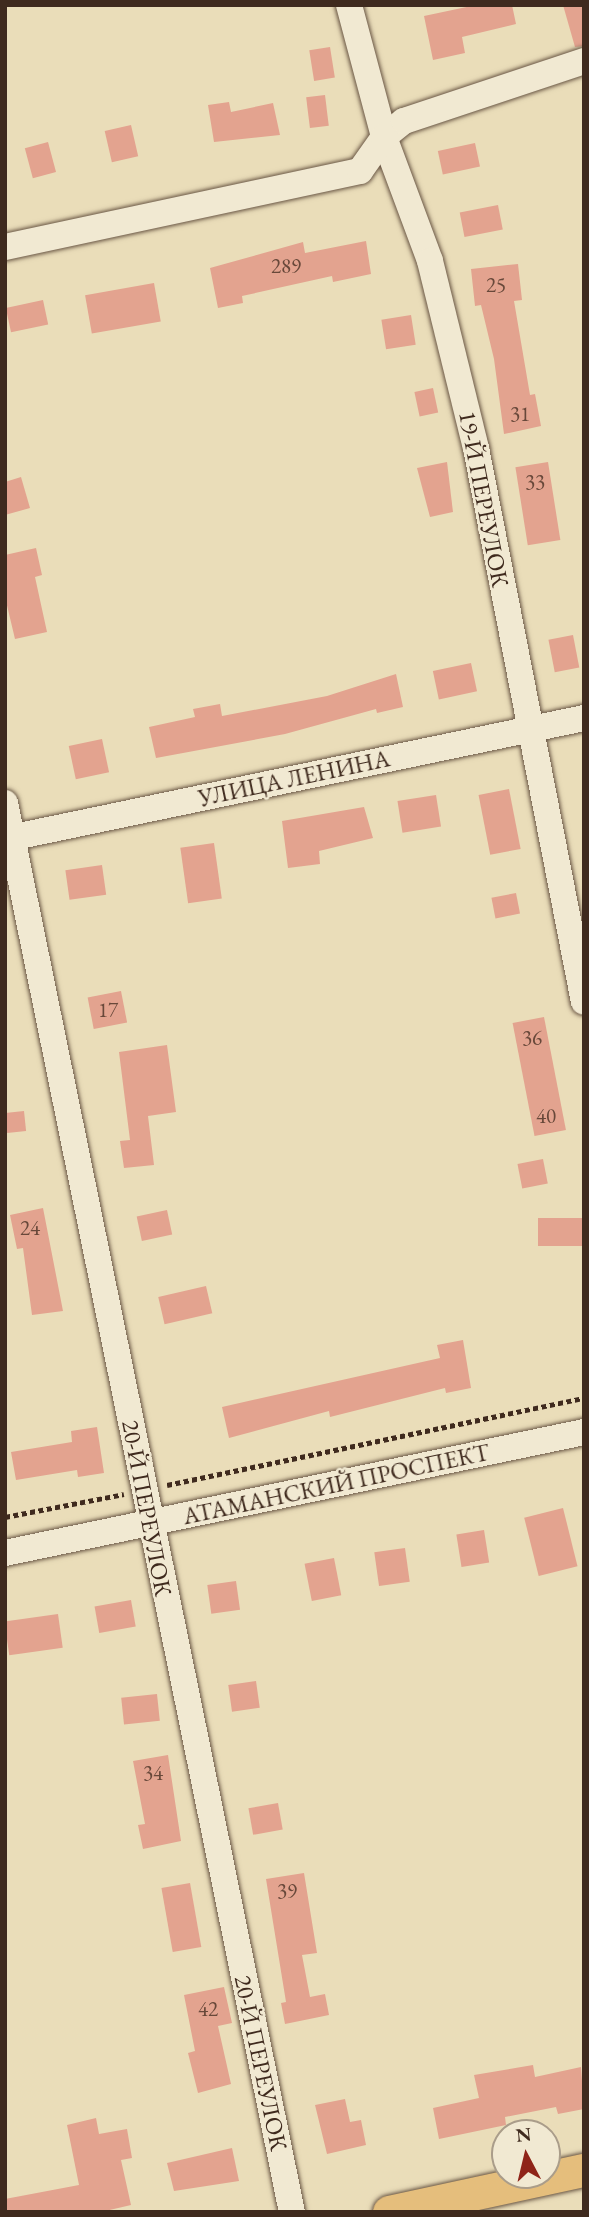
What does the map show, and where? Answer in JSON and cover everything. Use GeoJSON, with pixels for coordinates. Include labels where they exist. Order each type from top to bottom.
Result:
{"type":"FeatureCollection","features":[{"type":"Feature","properties":{"kind":"main road"},"geometry":{"type":"LineString","coordinates":[[389,2212],[584,2170]]}},
{"type":"Feature","properties":{"kind":"street","name":"19-Й ПЕРЕУЛОК"},"geometry":{"type":"LineString","coordinates":[[348,5],[384,136],[430,261],[476,448],[528,729],[584,1002]]}},
{"type":"Feature","properties":{"kind":"street"},"geometry":{"type":"LineString","coordinates":[[5,247],[360,171],[384,136],[404,121],[433,109],[584,61]]}},
{"type":"Feature","properties":{"kind":"street","name":"УЛИЦА ЛЕНИНА"},"geometry":{"type":"LineString","coordinates":[[9,838],[584,718]]}},
{"type":"Feature","properties":{"kind":"street","name":"20-Й ПЕРЕУЛОК"},"geometry":{"type":"LineString","coordinates":[[5,803],[9,838],[292,2212]]}},
{"type":"Feature","properties":{"kind":"street","name":"АТАМАНСКИЙ ПРОСПЕКТ"},"geometry":{"type":"LineString","coordinates":[[5,1553],[584,1433]]}},
{"type":"Feature","properties":{"kind":"path"},"geometry":{"type":"LineString","coordinates":[[5,1517],[584,1398]]}},
{"type":"Feature","properties":{"kind":"building"},"geometry":{"type":"Polygon","coordinates":[[[476,5],[512,5],[516,24],[462,37],[465,53],[433,60],[424,16],[476,5]]]}},
{"type":"Feature","properties":{"kind":"building"},"geometry":{"type":"Polygon","coordinates":[[[563,5],[584,5],[584,46],[575,47],[563,5]]]}},
{"type":"Feature","properties":{"kind":"building"},"geometry":{"type":"Polygon","coordinates":[[[330,47],[335,78],[314,81],[309,50],[330,47]]]}},
{"type":"Feature","properties":{"kind":"building"},"geometry":{"type":"Polygon","coordinates":[[[325,95],[329,126],[310,128],[306,97],[325,95]]]}},
{"type":"Feature","properties":{"kind":"building"},"geometry":{"type":"Polygon","coordinates":[[[229,102],[231,112],[273,103],[280,135],[214,142],[208,105],[229,102]]]}},
{"type":"Feature","properties":{"kind":"building"},"geometry":{"type":"Polygon","coordinates":[[[131,125],[138,156],[112,162],[105,131],[131,125]]]}},
{"type":"Feature","properties":{"kind":"building"},"geometry":{"type":"Polygon","coordinates":[[[48,142],[56,172],[33,178],[25,148],[48,142]]]}},
{"type":"Feature","properties":{"kind":"building"},"geometry":{"type":"Polygon","coordinates":[[[475,143],[480,166],[443,174],[438,151],[475,143]]]}},
{"type":"Feature","properties":{"kind":"building"},"geometry":{"type":"Polygon","coordinates":[[[498,205],[503,230],[464,237],[460,212],[498,205]]]}},
{"type":"Feature","properties":{"kind":"building"},"geometry":{"type":"Polygon","coordinates":[[[366,241],[371,274],[333,282],[332,276],[242,296],[243,303],[218,308],[210,268],[303,242],[305,253],[366,241]]]}},
{"type":"Feature","properties":{"kind":"building"},"geometry":{"type":"Polygon","coordinates":[[[518,264],[522,300],[514,301],[530,395],[535,394],[541,426],[504,434],[494,359],[481,305],[475,306],[471,269],[518,264]]]}},
{"type":"Feature","properties":{"kind":"building"},"geometry":{"type":"Polygon","coordinates":[[[154,283],[161,321],[92,334],[85,295],[154,283]]]}},
{"type":"Feature","properties":{"kind":"building"},"geometry":{"type":"Polygon","coordinates":[[[43,300],[48,324],[11,332],[6,308],[43,300]]]}},
{"type":"Feature","properties":{"kind":"building"},"geometry":{"type":"Polygon","coordinates":[[[411,315],[416,345],[386,349],[381,320],[411,315]]]}},
{"type":"Feature","properties":{"kind":"building"},"geometry":{"type":"Polygon","coordinates":[[[433,388],[438,412],[420,416],[414,392],[433,388]]]}},
{"type":"Feature","properties":{"kind":"building"},"geometry":{"type":"Polygon","coordinates":[[[447,462],[453,512],[430,517],[417,468],[447,462]]]}},
{"type":"Feature","properties":{"kind":"building"},"geometry":{"type":"Polygon","coordinates":[[[548,462],[560,540],[528,545],[515,467],[548,462]]]}},
{"type":"Feature","properties":{"kind":"building"},"geometry":{"type":"Polygon","coordinates":[[[21,477],[30,508],[5,515],[5,482],[21,477]]]}},
{"type":"Feature","properties":{"kind":"building"},"geometry":{"type":"Polygon","coordinates":[[[36,548],[42,575],[35,577],[47,632],[15,639],[5,597],[5,555],[36,548]]]}},
{"type":"Feature","properties":{"kind":"building"},"geometry":{"type":"Polygon","coordinates":[[[573,635],[579,667],[555,672],[548,640],[573,635]]]}},
{"type":"Feature","properties":{"kind":"building"},"geometry":{"type":"Polygon","coordinates":[[[471,663],[477,691],[439,699],[433,671],[471,663]]]}},
{"type":"Feature","properties":{"kind":"building"},"geometry":{"type":"Polygon","coordinates":[[[396,674],[403,707],[377,713],[376,709],[285,734],[156,758],[149,727],[195,717],[193,709],[220,704],[222,716],[327,696],[396,674]]]}},
{"type":"Feature","properties":{"kind":"building"},"geometry":{"type":"Polygon","coordinates":[[[102,739],[109,772],[76,779],[69,746],[102,739]]]}},
{"type":"Feature","properties":{"kind":"building"},"geometry":{"type":"Polygon","coordinates":[[[509,789],[521,849],[490,855],[479,795],[509,789]]]}},
{"type":"Feature","properties":{"kind":"building"},"geometry":{"type":"Polygon","coordinates":[[[436,795],[441,827],[402,833],[397,801],[436,795]]]}},
{"type":"Feature","properties":{"kind":"building"},"geometry":{"type":"Polygon","coordinates":[[[364,807],[373,838],[319,851],[320,864],[288,868],[282,821],[364,807]]]}},
{"type":"Feature","properties":{"kind":"building"},"geometry":{"type":"Polygon","coordinates":[[[214,843],[222,898],[188,903],[180,848],[214,843]]]}},
{"type":"Feature","properties":{"kind":"building"},"geometry":{"type":"Polygon","coordinates":[[[102,865],[106,895],[70,900],[65,870],[102,865]]]}},
{"type":"Feature","properties":{"kind":"building"},"geometry":{"type":"Polygon","coordinates":[[[516,893],[520,914],[495,918],[491,898],[516,893]]]}},
{"type":"Feature","properties":{"kind":"building"},"geometry":{"type":"Polygon","coordinates":[[[121,991],[127,1022],[94,1029],[88,997],[121,991]]]}},
{"type":"Feature","properties":{"kind":"building"},"geometry":{"type":"Polygon","coordinates":[[[544,1017],[566,1130],[535,1136],[513,1023],[544,1017]]]}},
{"type":"Feature","properties":{"kind":"building"},"geometry":{"type":"Polygon","coordinates":[[[167,1045],[176,1112],[148,1116],[154,1165],[124,1168],[120,1141],[130,1140],[119,1052],[167,1045]]]}},
{"type":"Feature","properties":{"kind":"building"},"geometry":{"type":"Polygon","coordinates":[[[24,1111],[26,1131],[7,1133],[5,1113],[24,1111]]]}},
{"type":"Feature","properties":{"kind":"building"},"geometry":{"type":"Polygon","coordinates":[[[543,1159],[548,1184],[522,1189],[517,1164],[543,1159]]]}},
{"type":"Feature","properties":{"kind":"building"},"geometry":{"type":"Polygon","coordinates":[[[43,1208],[63,1311],[32,1315],[23,1248],[17,1249],[10,1215],[43,1208]]]}},
{"type":"Feature","properties":{"kind":"building"},"geometry":{"type":"Polygon","coordinates":[[[167,1210],[172,1234],[142,1241],[137,1216],[167,1210]]]}},
{"type":"Feature","properties":{"kind":"building"},"geometry":{"type":"Polygon","coordinates":[[[538,1218],[584,1218],[584,1246],[538,1246],[538,1218]]]}},
{"type":"Feature","properties":{"kind":"building"},"geometry":{"type":"Polygon","coordinates":[[[206,1286],[212,1313],[165,1324],[158,1297],[206,1286]]]}},
{"type":"Feature","properties":{"kind":"building"},"geometry":{"type":"Polygon","coordinates":[[[463,1340],[471,1388],[446,1393],[445,1388],[330,1417],[329,1411],[229,1438],[222,1407],[440,1358],[437,1345],[463,1340]]]}},
{"type":"Feature","properties":{"kind":"building"},"geometry":{"type":"Polygon","coordinates":[[[97,1427],[104,1473],[78,1477],[77,1470],[16,1480],[11,1452],[72,1442],[71,1431],[97,1427]]]}},
{"type":"Feature","properties":{"kind":"building"},"geometry":{"type":"Polygon","coordinates":[[[563,1508],[578,1566],[539,1576],[524,1518],[563,1508]]]}},
{"type":"Feature","properties":{"kind":"building"},"geometry":{"type":"Polygon","coordinates":[[[484,1530],[489,1563],[462,1567],[456,1534],[484,1530]]]}},
{"type":"Feature","properties":{"kind":"building"},"geometry":{"type":"Polygon","coordinates":[[[405,1548],[410,1582],[379,1586],[374,1552],[405,1548]]]}},
{"type":"Feature","properties":{"kind":"building"},"geometry":{"type":"Polygon","coordinates":[[[334,1558],[341,1595],[312,1601],[305,1564],[334,1558]]]}},
{"type":"Feature","properties":{"kind":"building"},"geometry":{"type":"Polygon","coordinates":[[[236,1581],[240,1610],[211,1614],[207,1585],[236,1581]]]}},
{"type":"Feature","properties":{"kind":"building"},"geometry":{"type":"Polygon","coordinates":[[[131,1600],[136,1627],[99,1633],[95,1606],[131,1600]]]}},
{"type":"Feature","properties":{"kind":"building"},"geometry":{"type":"Polygon","coordinates":[[[58,1614],[63,1648],[9,1655],[5,1621],[58,1614]]]}},
{"type":"Feature","properties":{"kind":"building"},"geometry":{"type":"Polygon","coordinates":[[[256,1681],[260,1708],[232,1712],[228,1685],[256,1681]]]}},
{"type":"Feature","properties":{"kind":"building"},"geometry":{"type":"Polygon","coordinates":[[[157,1694],[160,1721],[124,1725],[121,1698],[157,1694]]]}},
{"type":"Feature","properties":{"kind":"building"},"geometry":{"type":"Polygon","coordinates":[[[168,1755],[181,1841],[143,1849],[138,1825],[145,1824],[133,1761],[168,1755]]]}},
{"type":"Feature","properties":{"kind":"building"},"geometry":{"type":"Polygon","coordinates":[[[278,1803],[283,1830],[253,1835],[248,1808],[278,1803]]]}},
{"type":"Feature","properties":{"kind":"building"},"geometry":{"type":"Polygon","coordinates":[[[304,1873],[317,1953],[302,1955],[310,1997],[325,1994],[329,2015],[285,2024],[281,2003],[286,2002],[266,1879],[304,1873]]]}},
{"type":"Feature","properties":{"kind":"building"},"geometry":{"type":"Polygon","coordinates":[[[190,1883],[201,1947],[173,1952],[161,1888],[190,1883]]]}},
{"type":"Feature","properties":{"kind":"building"},"geometry":{"type":"Polygon","coordinates":[[[224,1987],[232,2023],[218,2026],[231,2084],[198,2093],[188,2053],[195,2051],[184,1995],[224,1987]]]}},
{"type":"Feature","properties":{"kind":"building"},"geometry":{"type":"Polygon","coordinates":[[[533,2065],[535,2077],[581,2067],[584,2109],[558,2114],[556,2107],[505,2119],[491,2119],[491,2128],[439,2139],[433,2108],[479,2098],[474,2075],[533,2065]]]}},
{"type":"Feature","properties":{"kind":"building"},"geometry":{"type":"Polygon","coordinates":[[[345,2099],[350,2122],[361,2120],[366,2145],[327,2154],[315,2105],[345,2099]]]}},
{"type":"Feature","properties":{"kind":"building"},"geometry":{"type":"Polygon","coordinates":[[[96,2118],[99,2134],[127,2129],[132,2158],[121,2160],[131,2205],[101,2212],[5,2212],[5,2199],[79,2185],[67,2125],[96,2118]]]}},
{"type":"Feature","properties":{"kind":"building"},"geometry":{"type":"Polygon","coordinates":[[[232,2148],[239,2181],[174,2191],[167,2163],[232,2148]]]}}]}
